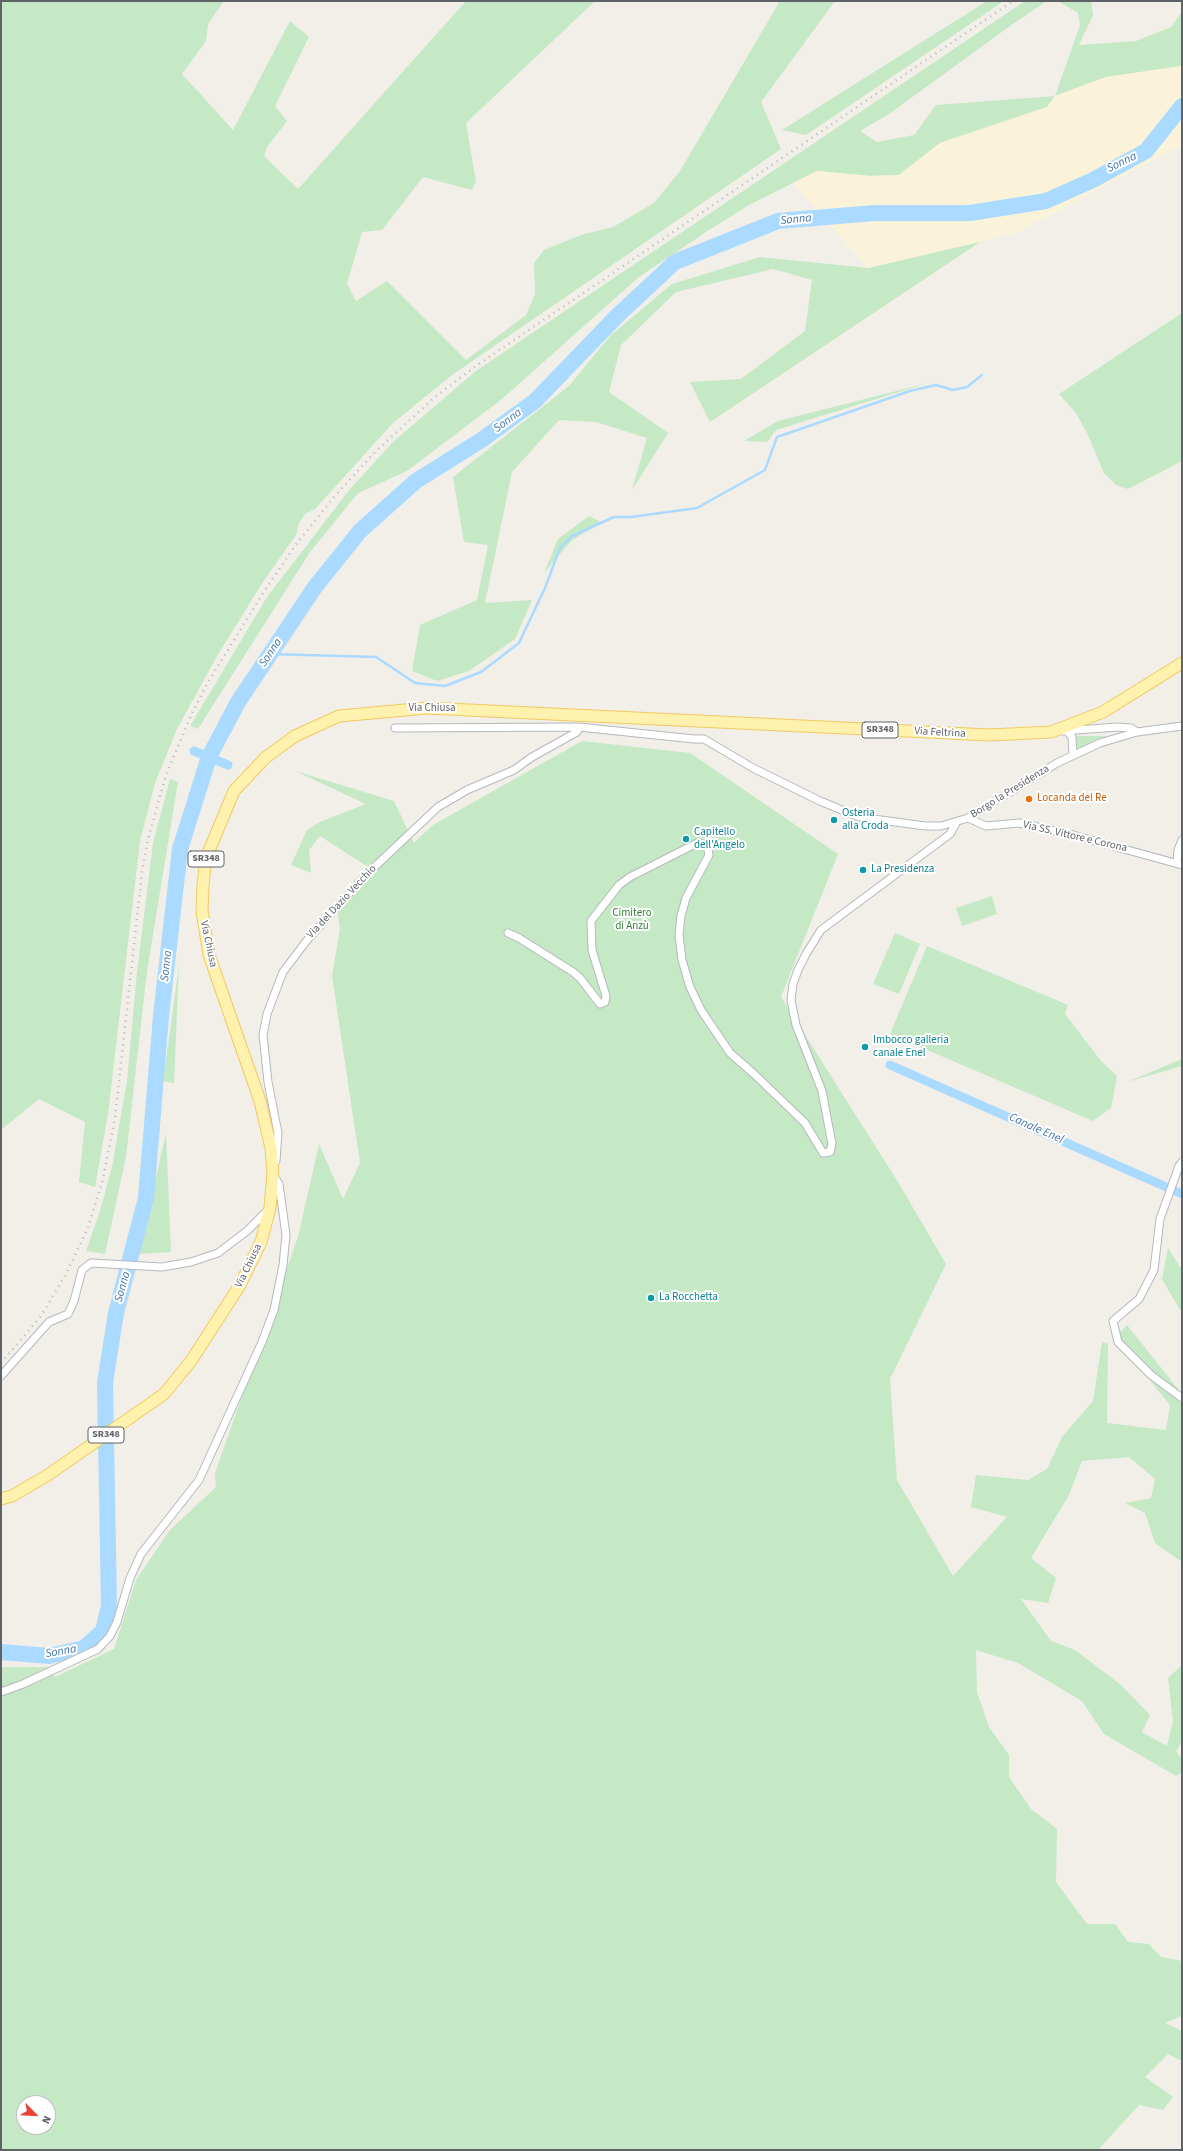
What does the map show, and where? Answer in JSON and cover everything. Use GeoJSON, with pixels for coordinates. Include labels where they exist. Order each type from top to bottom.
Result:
{"type":"FeatureCollection","features":[{"type":"Feature","properties":{"kind":"main road","name":"Via Feltrina"},"geometry":{"type":"LineString","coordinates":[[709,722],[990,735],[1051,732],[1103,712],[1182,663]]}},
{"type":"Feature","properties":{"kind":"main road","name":"Via Chiusa"},"geometry":{"type":"LineString","coordinates":[[1,1499],[12,1496],[48,1475],[164,1394],[191,1361],[240,1285],[261,1242],[270,1208],[273,1174],[271,1148],[260,1101],[209,955],[202,911],[206,858],[220,820],[234,791],[265,758],[295,736],[339,716],[375,711],[427,708],[709,722]]}},
{"type":"Feature","properties":{"kind":"street","name":"Via Feltrina"},"geometry":{"type":"LineString","coordinates":[[1051,732],[1117,726],[1130,728],[1137,732],[1182,726]]}},
{"type":"Feature","properties":{"kind":"street","name":"Via del Dazio Vecchio"},"geometry":{"type":"LineString","coordinates":[[273,1174],[277,1158],[278,1133],[268,1082],[263,1035],[266,1014],[283,972],[308,939],[366,875],[438,807],[467,790],[514,770],[532,757],[577,732],[580,727]]}},
{"type":"Feature","properties":{"kind":"street"},"geometry":{"type":"LineString","coordinates":[[395,728],[580,727]]}},
{"type":"Feature","properties":{"kind":"street","name":"Borgo la Presidenza"},"geometry":{"type":"LineString","coordinates":[[580,727],[704,739],[753,768],[820,801],[859,817],[925,826],[940,826],[956,823],[968,818],[1057,763],[1100,743],[1137,732]]}},
{"type":"Feature","properties":{"kind":"street"},"geometry":{"type":"LineString","coordinates":[[1067,730],[1072,737],[1073,755]]}},
{"type":"Feature","properties":{"kind":"street","name":"Via SS. Vittore e Corona"},"geometry":{"type":"LineString","coordinates":[[968,818],[986,826],[1019,823],[1073,835],[1179,864]]}},
{"type":"Feature","properties":{"kind":"street"},"geometry":{"type":"LineString","coordinates":[[508,933],[519,938],[573,972],[580,978],[600,1004],[605,1002],[606,996],[592,950],[591,921],[619,885],[630,877],[697,843],[707,845],[709,855],[686,898],[681,916],[679,935],[681,954],[690,987],[701,1010],[730,1053],[785,1102],[805,1123],[823,1154],[830,1152],[832,1144],[822,1091],[796,1025],[791,1000],[796,977],[806,954],[821,930],[950,834],[956,823]]}},
{"type":"Feature","properties":{"kind":"street"},"geometry":{"type":"LineString","coordinates":[[1179,864],[1178,850],[1182,840]]}},
{"type":"Feature","properties":{"kind":"street"},"geometry":{"type":"LineString","coordinates":[[1180,1164],[1164,1206],[1157,1231],[1154,1270],[1139,1299],[1113,1321],[1118,1342],[1151,1375],[1182,1398]]}},
{"type":"Feature","properties":{"kind":"street"},"geometry":{"type":"LineString","coordinates":[[1,1692],[23,1684],[98,1649],[110,1636],[117,1622],[130,1578],[141,1554],[199,1480],[262,1342],[274,1310],[283,1266],[286,1235],[279,1184],[273,1174]]}},
{"type":"Feature","properties":{"kind":"street"},"geometry":{"type":"LineString","coordinates":[[1,1376],[49,1322],[68,1314],[74,1301],[82,1270],[91,1263],[106,1263],[138,1267],[162,1267],[191,1262],[218,1253],[247,1231],[270,1208]]}},
{"type":"Feature","properties":{"kind":"green space"},"geometry":{"type":"Polygon","coordinates":[[[1,1],[224,1],[208,24],[206,41],[182,74],[233,130],[290,21],[309,37],[275,106],[287,121],[267,147],[264,156],[298,189],[466,1],[595,1],[466,123],[476,182],[472,190],[423,177],[382,230],[362,232],[347,284],[356,301],[387,281],[466,360],[526,315],[535,294],[534,263],[544,250],[581,235],[613,227],[654,203],[680,171],[780,1],[835,1],[761,102],[781,149],[452,375],[393,423],[315,509],[305,514],[299,523],[296,535],[263,582],[217,656],[177,729],[155,783],[140,841],[108,1114],[95,1187],[79,1182],[85,1122],[39,1099],[1,1130],[1,1]]]}},
{"type":"Feature","properties":{"kind":"green space"},"geometry":{"type":"Polygon","coordinates":[[[987,1],[1004,1],[806,135],[782,130],[987,1]]]}},
{"type":"Feature","properties":{"kind":"green space"},"geometry":{"type":"Polygon","coordinates":[[[1025,1],[1047,1],[889,114],[860,131],[877,142],[914,135],[936,105],[1055,96],[1047,107],[940,143],[899,175],[870,176],[817,171],[749,205],[639,277],[502,399],[407,471],[358,493],[310,552],[198,729],[190,726],[267,597],[350,489],[394,441],[476,371],[1025,1]]]}},
{"type":"Feature","properties":{"kind":"green space"},"geometry":{"type":"Polygon","coordinates":[[[1058,1],[1091,1],[1093,15],[1079,45],[1136,41],[1171,27],[1182,12],[1182,66],[1106,77],[1055,96],[1080,25],[1078,13],[1058,1]]]}},
{"type":"Feature","properties":{"kind":"green space"},"geometry":{"type":"Polygon","coordinates":[[[980,242],[710,422],[690,382],[741,379],[805,331],[812,280],[773,269],[676,292],[621,345],[609,392],[668,433],[632,490],[647,438],[596,422],[559,420],[512,472],[485,603],[532,600],[515,639],[469,671],[437,681],[412,671],[420,625],[477,600],[488,545],[464,542],[453,477],[569,386],[610,336],[672,284],[760,257],[868,268],[980,242]]]}},
{"type":"Feature","properties":{"kind":"green space"},"geometry":{"type":"Polygon","coordinates":[[[1182,313],[1182,461],[1128,489],[1116,485],[1104,473],[1087,433],[1076,413],[1059,394],[1182,313]]]}},
{"type":"Feature","properties":{"kind":"green space"},"geometry":{"type":"Polygon","coordinates":[[[928,383],[776,430],[767,442],[744,441],[778,421],[928,383]]]}},
{"type":"Feature","properties":{"kind":"green space"},"geometry":{"type":"Polygon","coordinates":[[[589,516],[601,522],[571,541],[544,573],[558,539],[589,516]]]}},
{"type":"Feature","properties":{"kind":"green space"},"geometry":{"type":"Polygon","coordinates":[[[1074,736],[1107,736],[1078,749],[1074,736]]]}},
{"type":"Feature","properties":{"kind":"green space","name":"Cimitero di Anzù"},"geometry":{"type":"Polygon","coordinates":[[[582,741],[690,753],[838,854],[781,997],[898,1182],[946,1264],[890,1379],[897,1480],[953,1576],[1007,1517],[971,1507],[976,1475],[1028,1480],[1047,1469],[1062,1437],[1093,1401],[1102,1342],[1108,1344],[1107,1423],[1166,1430],[1170,1405],[1115,1337],[1127,1325],[1182,1394],[1182,1562],[1155,1543],[1145,1513],[1125,1503],[1151,1498],[1155,1479],[1129,1457],[1082,1461],[1069,1495],[1031,1558],[1056,1578],[1048,1603],[1021,1599],[1051,1641],[1075,1650],[1121,1685],[1150,1715],[1142,1732],[1167,1746],[1173,1721],[1168,1678],[1182,1665],[1182,1741],[1176,1751],[1182,1759],[1182,1772],[1176,1776],[1104,1734],[1082,1701],[1018,1663],[976,1650],[977,1692],[989,1727],[1009,1755],[1009,1777],[1031,1809],[1057,1829],[1056,1882],[1087,1924],[1115,1924],[1128,1942],[1149,1944],[1161,1957],[1182,1961],[1182,2016],[1165,2023],[1182,2031],[1182,2061],[1168,2054],[1145,2077],[1173,2097],[1163,2110],[1139,2105],[1098,2150],[1,2150],[1,1667],[50,1667],[55,1677],[114,1649],[136,1580],[170,1530],[216,1487],[215,1473],[298,1237],[319,1144],[343,1199],[360,1163],[332,976],[340,929],[338,914],[368,867],[320,836],[309,850],[311,873],[291,865],[307,830],[320,822],[366,804],[295,771],[394,801],[414,843],[433,825],[582,741]]]}},
{"type":"Feature","properties":{"kind":"green space"},"geometry":{"type":"Polygon","coordinates":[[[170,779],[178,782],[147,971],[126,1157],[105,1254],[86,1251],[100,1211],[112,1167],[127,1081],[137,972],[153,843],[170,779]]]}},
{"type":"Feature","properties":{"kind":"green space"},"geometry":{"type":"Polygon","coordinates":[[[992,896],[997,914],[962,926],[956,908],[992,896]]]}},
{"type":"Feature","properties":{"kind":"green space"},"geometry":{"type":"Polygon","coordinates":[[[895,933],[920,944],[899,994],[873,984],[895,933]]]}},
{"type":"Feature","properties":{"kind":"green space"},"geometry":{"type":"Polygon","coordinates":[[[927,946],[1068,1005],[1065,1014],[1101,1061],[1117,1076],[1111,1108],[1093,1121],[890,1034],[927,946]]]}},
{"type":"Feature","properties":{"kind":"green space"},"geometry":{"type":"Polygon","coordinates":[[[179,966],[174,1083],[163,1081],[179,966]]]}},
{"type":"Feature","properties":{"kind":"green space"},"geometry":{"type":"Polygon","coordinates":[[[1182,1059],[1182,1066],[1127,1082],[1182,1059]]]}},
{"type":"Feature","properties":{"kind":"green space"},"geometry":{"type":"Polygon","coordinates":[[[166,1133],[171,1252],[139,1254],[166,1133]]]}},
{"type":"Feature","properties":{"kind":"green space"},"geometry":{"type":"Polygon","coordinates":[[[1168,1248],[1182,1270],[1182,1313],[1162,1279],[1168,1248]]]}},
{"type":"Feature","properties":{"kind":"sand"},"geometry":{"type":"Polygon","coordinates":[[[1182,66],[1182,145],[1016,233],[868,268],[793,183],[817,171],[870,176],[899,175],[940,143],[1047,107],[1055,96],[1106,77],[1182,66]]]}},
{"type":"Feature","properties":{"kind":"waterway","name":"Sonna"},"geometry":{"type":"LineString","coordinates":[[1,1652],[49,1656],[84,1648],[103,1631],[109,1606],[105,1383],[116,1313],[146,1198],[161,1016],[180,849],[209,757],[238,702],[315,587],[360,531],[416,481],[483,439],[535,401],[617,316],[675,262],[778,221],[875,213],[970,213],[1046,201],[1093,180],[1146,151],[1182,106]]}},
{"type":"Feature","properties":{"kind":"waterway"},"geometry":{"type":"LineString","coordinates":[[270,654],[376,657],[415,683],[445,686],[481,672],[519,643],[545,588],[560,548],[572,536],[614,517],[631,517],[697,508],[765,470],[777,437],[910,391],[936,385],[953,390],[967,387],[982,375]]}},
{"type":"Feature","properties":{"kind":"waterway","name":"Canale Enel"},"geometry":{"type":"LineString","coordinates":[[194,751],[228,765]]}},
{"type":"Feature","properties":{"kind":"waterway","name":"Canale Enel"},"geometry":{"type":"LineString","coordinates":[[890,1065],[1182,1194]]}},
{"type":"Feature","properties":{"kind":"railway"},"geometry":{"type":"LineString","coordinates":[[1,1363],[41,1316],[66,1274],[87,1230],[102,1183],[115,1118],[142,872],[148,839],[166,775],[192,713],[207,684],[263,593],[297,543],[335,496],[376,451],[434,398],[473,368],[1013,1]]}},
{"type":"Feature","properties":{"kind":"place","name":"Locanda del Re"},"geometry":{"type":"Point","coordinates":[1029,799]}},
{"type":"Feature","properties":{"kind":"place","name":"Osteria alla Croda"},"geometry":{"type":"Point","coordinates":[834,820]}},
{"type":"Feature","properties":{"kind":"place","name":"Capitello dell'Angelo"},"geometry":{"type":"Point","coordinates":[686,839]}},
{"type":"Feature","properties":{"kind":"place","name":"La Presidenza"},"geometry":{"type":"Point","coordinates":[863,870]}},
{"type":"Feature","properties":{"kind":"place","name":"Imbocco galleria canale Enel"},"geometry":{"type":"Point","coordinates":[865,1047]}},
{"type":"Feature","properties":{"kind":"place","name":"La Rocchetta"},"geometry":{"type":"Point","coordinates":[651,1298]}}]}
